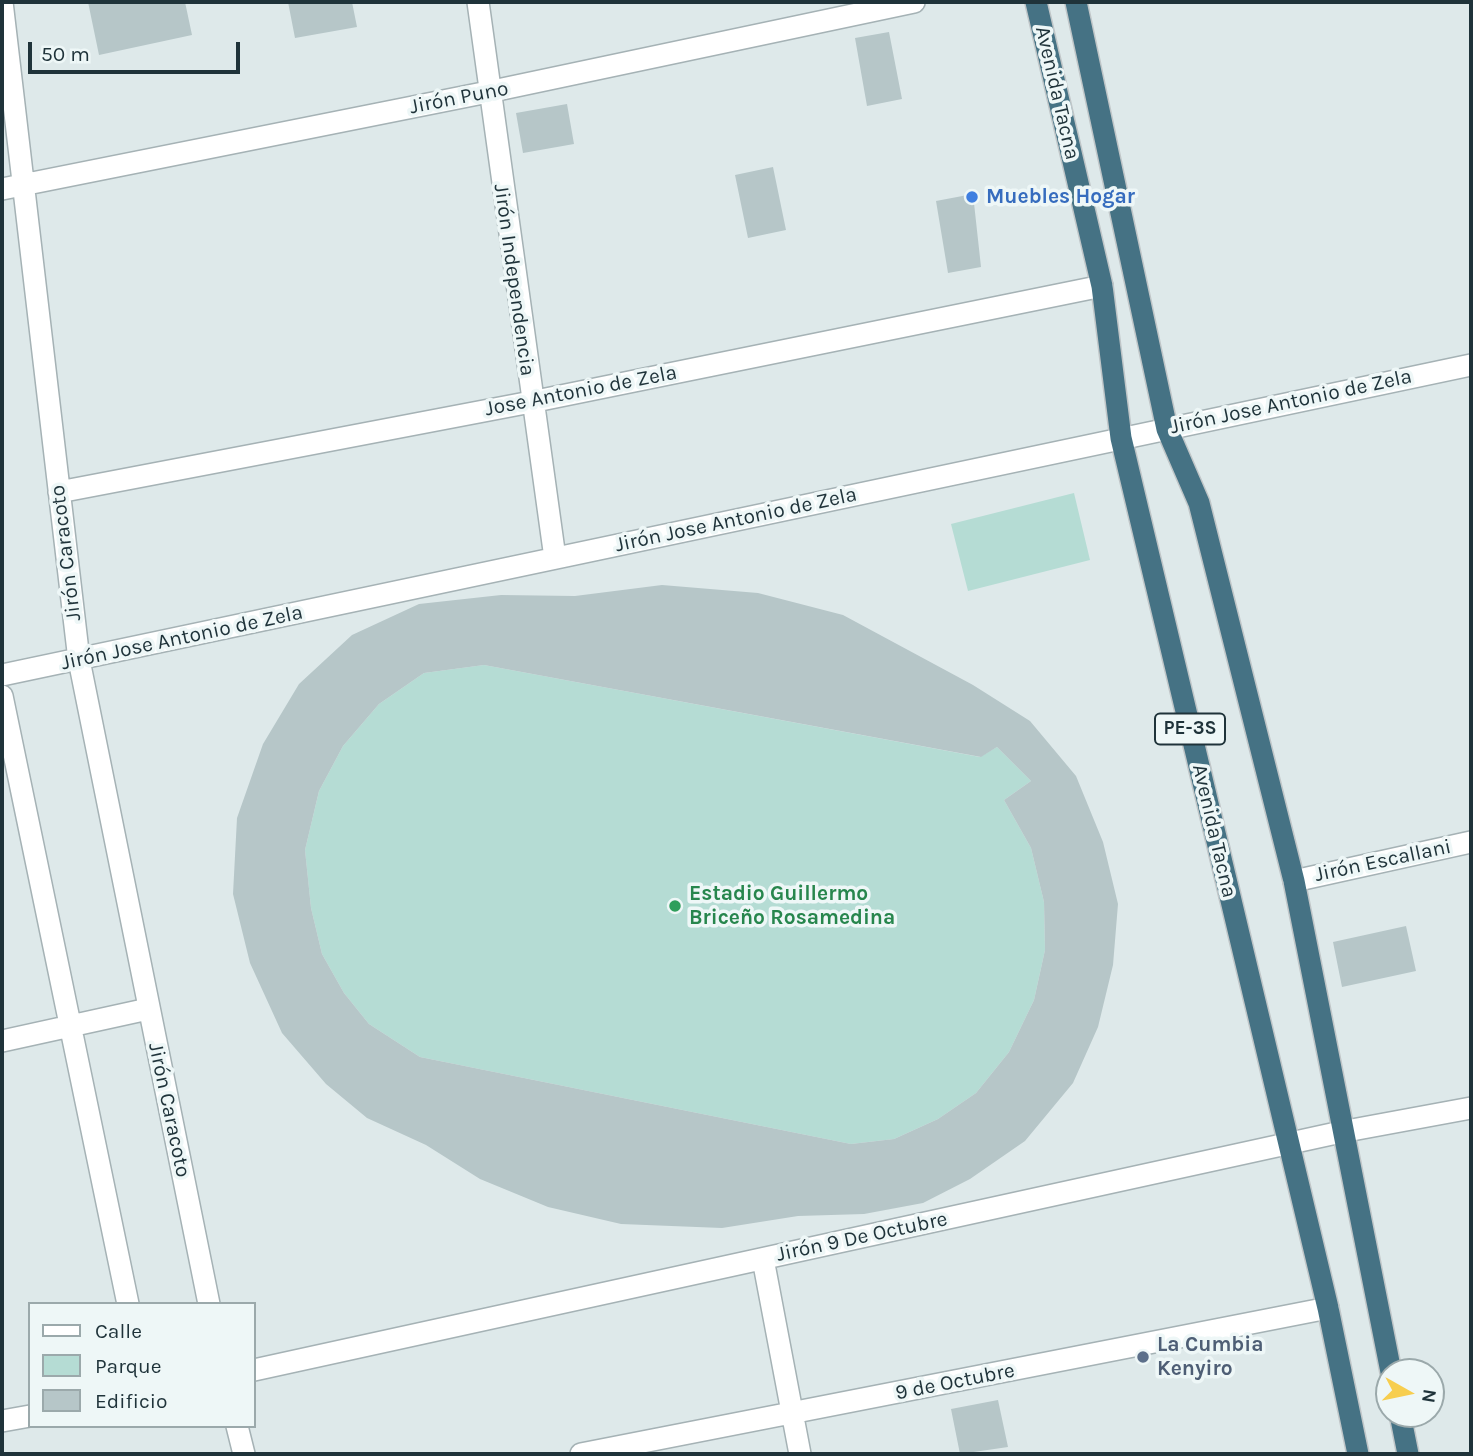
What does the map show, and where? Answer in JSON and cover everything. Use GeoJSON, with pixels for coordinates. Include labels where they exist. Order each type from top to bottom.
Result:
{"type":"FeatureCollection","features":[{"type":"Feature","properties":{"kind":"highway","name":"Avenida Tacna"},"geometry":{"type":"LineString","coordinates":[[1036,2],[1102,286],[1121,438],[1328,1308],[1358,1454]]}},
{"type":"Feature","properties":{"kind":"highway","name":"Avenida Tacna"},"geometry":{"type":"LineString","coordinates":[[1076,2],[1167,429],[1199,503],[1294,881],[1341,1132],[1388,1358]]}},
{"type":"Feature","properties":{"kind":"highway"},"geometry":{"type":"LineString","coordinates":[[1403,1428],[1408,1454]]}},
{"type":"Feature","properties":{"kind":"street","name":"Jirón Caracoto"},"geometry":{"type":"LineString","coordinates":[[2,2],[79,660],[209,1302]]}},
{"type":"Feature","properties":{"kind":"street","name":"Jirón Independencia"},"geometry":{"type":"LineString","coordinates":[[478,2],[488,92],[555,558]]}},
{"type":"Feature","properties":{"kind":"street","name":"Jirón Puno"},"geometry":{"type":"LineString","coordinates":[[2,189],[488,92],[914,2]]}},
{"type":"Feature","properties":{"kind":"street","name":"Jose Antonio de Zela"},"geometry":{"type":"LineString","coordinates":[[59,492],[531,402],[1102,286]]}},
{"type":"Feature","properties":{"kind":"street","name":"Jirón Jose Antonio de Zela"},"geometry":{"type":"LineString","coordinates":[[2,675],[1471,365]]}},
{"type":"Feature","properties":{"kind":"street"},"geometry":{"type":"LineString","coordinates":[[2,696],[128,1302]]}},
{"type":"Feature","properties":{"kind":"street","name":"Jirón Escallani"},"geometry":{"type":"LineString","coordinates":[[1294,881],[1471,842]]}},
{"type":"Feature","properties":{"kind":"street"},"geometry":{"type":"LineString","coordinates":[[2,1041],[148,1009]]}},
{"type":"Feature","properties":{"kind":"street","name":"Jirón 9 De Octubre"},"geometry":{"type":"LineString","coordinates":[[256,1370],[1341,1132],[1471,1108]]}},
{"type":"Feature","properties":{"kind":"street"},"geometry":{"type":"LineString","coordinates":[[763,1259],[800,1454]]}},
{"type":"Feature","properties":{"kind":"street","name":"9 de Octubre"},"geometry":{"type":"LineString","coordinates":[[581,1454],[792,1415],[1328,1308]]}},
{"type":"Feature","properties":{"kind":"street"},"geometry":{"type":"LineString","coordinates":[[2,1421],[28,1416]]}},
{"type":"Feature","properties":{"kind":"street"},"geometry":{"type":"LineString","coordinates":[[238,1428],[244,1454]]}},
{"type":"Feature","properties":{"kind":"green space"},"geometry":{"type":"Polygon","coordinates":[[[1074,493],[1090,560],[968,591],[951,524],[1074,493]]]}},
{"type":"Feature","properties":{"kind":"green space"},"geometry":{"type":"Polygon","coordinates":[[[484,665],[980,757],[997,747],[1031,781],[1004,800],[1031,848],[1044,902],[1045,950],[1034,1000],[1009,1052],[976,1093],[938,1119],[894,1139],[851,1144],[420,1057],[369,1024],[344,993],[322,954],[311,908],[305,850],[319,791],[343,746],[379,704],[424,673],[484,665]]]}},
{"type":"Feature","properties":{"kind":"building"},"geometry":{"type":"Polygon","coordinates":[[[88,2],[185,2],[192,35],[99,55],[88,2]]]}},
{"type":"Feature","properties":{"kind":"building"},"geometry":{"type":"Polygon","coordinates":[[[288,2],[352,2],[357,27],[295,38],[288,2]]]}},
{"type":"Feature","properties":{"kind":"building"},"geometry":{"type":"Polygon","coordinates":[[[889,32],[902,99],[867,106],[855,38],[889,32]]]}},
{"type":"Feature","properties":{"kind":"building"},"geometry":{"type":"Polygon","coordinates":[[[567,104],[574,144],[523,153],[516,113],[567,104]]]}},
{"type":"Feature","properties":{"kind":"building"},"geometry":{"type":"Polygon","coordinates":[[[773,167],[786,230],[748,238],[735,175],[773,167]]]}},
{"type":"Feature","properties":{"kind":"building"},"geometry":{"type":"Polygon","coordinates":[[[973,194],[981,267],[948,273],[936,201],[973,194]]]}},
{"type":"Feature","properties":{"kind":"building"},"geometry":{"type":"Polygon","coordinates":[[[662,585],[758,593],[843,615],[973,685],[1030,721],[1076,776],[1103,842],[1118,904],[1113,965],[1098,1027],[1073,1083],[1025,1141],[970,1179],[923,1203],[864,1214],[798,1216],[722,1228],[621,1224],[548,1207],[480,1179],[426,1145],[367,1118],[326,1084],[282,1033],[250,963],[233,894],[237,818],[263,744],[299,684],[352,635],[419,604],[501,595],[575,596],[662,585]],[[484,665],[424,673],[379,704],[343,746],[319,791],[305,850],[311,908],[322,954],[344,993],[369,1024],[420,1057],[851,1144],[894,1139],[938,1119],[976,1093],[1009,1052],[1034,1000],[1045,950],[1044,902],[1031,848],[1004,800],[1031,781],[997,747],[981,757],[484,665]]]}},
{"type":"Feature","properties":{"kind":"building"},"geometry":{"type":"Polygon","coordinates":[[[1406,926],[1416,971],[1342,987],[1333,942],[1406,926]]]}},
{"type":"Feature","properties":{"kind":"building"},"geometry":{"type":"Polygon","coordinates":[[[998,1400],[1008,1447],[960,1454],[951,1409],[998,1400]]]}},
{"type":"Feature","properties":{"kind":"place","name":"Muebles Hogar"},"geometry":{"type":"Point","coordinates":[972,197]}},
{"type":"Feature","properties":{"kind":"place","name":"Estadio Guillermo Briceño Rosamedina"},"geometry":{"type":"Point","coordinates":[675,906]}},
{"type":"Feature","properties":{"kind":"place","name":"La Cumbia Kenyiro"},"geometry":{"type":"Point","coordinates":[1143,1357]}}]}
